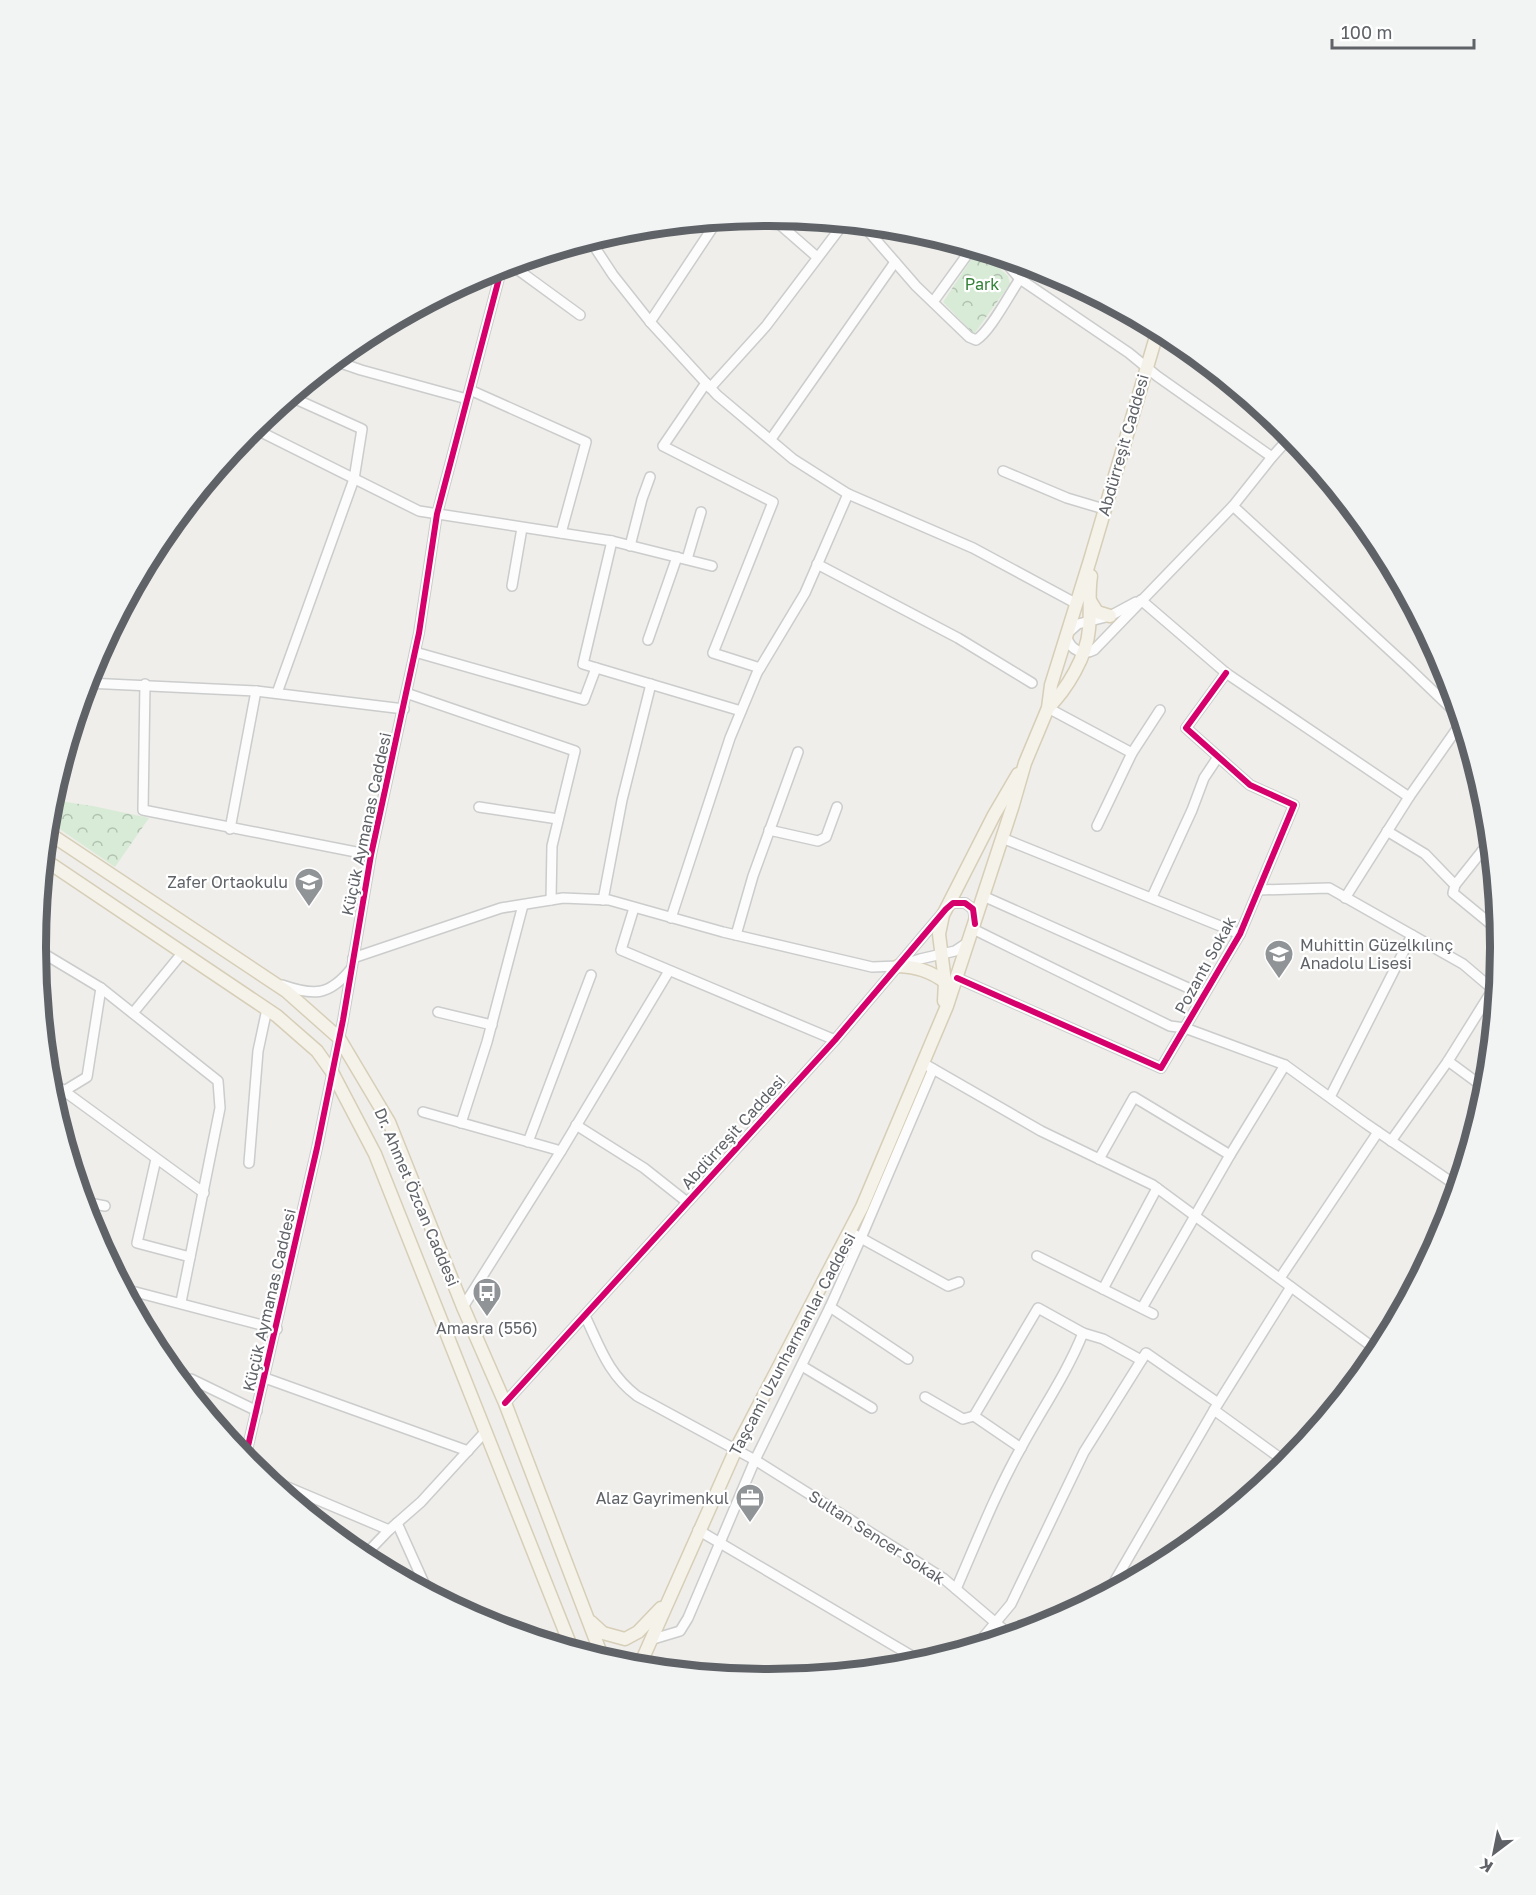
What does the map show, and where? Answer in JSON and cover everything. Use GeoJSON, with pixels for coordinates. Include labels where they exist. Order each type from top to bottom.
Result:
{"type":"FeatureCollection","features":[{"type":"Feature","properties":{"kind":"main road","name":"Abdürreşit Caddesi"},"geometry":{"type":"LineString","coordinates":[[1048,708],[1051,685],[1068,635],[1155,339]]}},
{"type":"Feature","properties":{"kind":"main road","name":"Abdürreşit Caddesi"},"geometry":{"type":"LineString","coordinates":[[972,931],[1025,763],[1048,708],[1088,651],[1090,560]]}},
{"type":"Feature","properties":{"kind":"main road"},"geometry":{"type":"LineString","coordinates":[[1089,598],[1097,612],[1110,616]]}},
{"type":"Feature","properties":{"kind":"main road","name":"Abdürreşit Caddesi"},"geometry":{"type":"LineString","coordinates":[[946,909],[993,814],[1025,763]]}},
{"type":"Feature","properties":{"kind":"main road","name":"Dr. Ahmet Özcan Caddesi"},"geometry":{"type":"LineString","coordinates":[[55,838],[274,982],[339,1038],[389,1122],[463,1307],[505,1403],[599,1648]]}},
{"type":"Feature","properties":{"kind":"main road","name":"Dr. Ahmet Özcan Caddesi"},"geometry":{"type":"LineString","coordinates":[[52,865],[267,1009],[317,1051],[332,1072],[375,1154],[569,1640]]}},
{"type":"Feature","properties":{"kind":"main road","name":"Taşcami Uzunharmanlar Caddesi"},"geometry":{"type":"LineString","coordinates":[[946,909],[939,927],[942,954],[951,980]]}},
{"type":"Feature","properties":{"kind":"main road","name":"Taşcami Uzunharmanlar Caddesi"},"geometry":{"type":"LineString","coordinates":[[643,1658],[736,1449],[850,1232],[928,1066],[951,980],[972,931]]}},
{"type":"Feature","properties":{"kind":"main road"},"geometry":{"type":"LineString","coordinates":[[898,966],[921,968],[951,980]]}},
{"type":"Feature","properties":{"kind":"main road"},"geometry":{"type":"LineString","coordinates":[[587,1618],[603,1633],[625,1639],[638,1632],[668,1600]]}},
{"type":"Feature","properties":{"kind":"street"},"geometry":{"type":"LineString","coordinates":[[782,227],[817,258]]}},
{"type":"Feature","properties":{"kind":"street"},"geometry":{"type":"LineString","coordinates":[[650,322],[711,229]]}},
{"type":"Feature","properties":{"kind":"street"},"geometry":{"type":"LineString","coordinates":[[760,668],[713,653],[773,502],[663,446],[708,385],[766,326],[839,230]]}},
{"type":"Feature","properties":{"kind":"street"},"geometry":{"type":"LineString","coordinates":[[870,233],[933,302],[969,337],[976,340],[985,332],[1020,279]]}},
{"type":"Feature","properties":{"kind":"street"},"geometry":{"type":"LineString","coordinates":[[595,248],[613,275],[650,322],[708,385],[793,459],[848,494],[973,548],[1077,604]]}},
{"type":"Feature","properties":{"kind":"street"},"geometry":{"type":"LineString","coordinates":[[933,302],[967,255]]}},
{"type":"Feature","properties":{"kind":"street"},"geometry":{"type":"LineString","coordinates":[[771,439],[895,262]]}},
{"type":"Feature","properties":{"kind":"street"},"geometry":{"type":"LineString","coordinates":[[1011,268],[1020,279],[1129,353],[1272,457]]}},
{"type":"Feature","properties":{"kind":"street"},"geometry":{"type":"LineString","coordinates":[[519,271],[580,315]]}},
{"type":"Feature","properties":{"kind":"street","name":"Küçük Aymanas Caddesi"},"geometry":{"type":"LineString","coordinates":[[248,1447],[277,1329],[339,1038],[371,855],[415,652],[437,514],[499,278]]}},
{"type":"Feature","properties":{"kind":"street"},"geometry":{"type":"LineString","coordinates":[[344,364],[469,394],[586,442],[561,533]]}},
{"type":"Feature","properties":{"kind":"street"},"geometry":{"type":"LineString","coordinates":[[277,693],[354,479],[362,429],[298,400]]}},
{"type":"Feature","properties":{"kind":"street"},"geometry":{"type":"LineString","coordinates":[[262,433],[419,511],[612,542],[712,566]]}},
{"type":"Feature","properties":{"kind":"street"},"geometry":{"type":"LineString","coordinates":[[1141,600],[1110,616],[1078,624],[1068,635],[1072,647],[1088,651],[1125,619],[1233,506],[1272,457],[1286,446]]}},
{"type":"Feature","properties":{"kind":"street"},"geometry":{"type":"LineString","coordinates":[[1003,471],[1067,498],[1104,509]]}},
{"type":"Feature","properties":{"kind":"street"},"geometry":{"type":"LineString","coordinates":[[630,546],[650,477]]}},
{"type":"Feature","properties":{"kind":"street"},"geometry":{"type":"LineString","coordinates":[[671,918],[741,711],[760,668],[805,593],[848,494]]}},
{"type":"Feature","properties":{"kind":"street"},"geometry":{"type":"LineString","coordinates":[[1233,506],[1447,704]]}},
{"type":"Feature","properties":{"kind":"street"},"geometry":{"type":"LineString","coordinates":[[648,640],[701,512]]}},
{"type":"Feature","properties":{"kind":"street"},"geometry":{"type":"LineString","coordinates":[[512,586],[522,528]]}},
{"type":"Feature","properties":{"kind":"street"},"geometry":{"type":"LineString","coordinates":[[612,542],[583,664],[741,711]]}},
{"type":"Feature","properties":{"kind":"street"},"geometry":{"type":"LineString","coordinates":[[817,564],[958,638],[1032,683]]}},
{"type":"Feature","properties":{"kind":"street"},"geometry":{"type":"LineString","coordinates":[[1141,600],[1226,673],[1409,797]]}},
{"type":"Feature","properties":{"kind":"street"},"geometry":{"type":"LineString","coordinates":[[415,652],[584,700],[596,668]]}},
{"type":"Feature","properties":{"kind":"street"},"geometry":{"type":"LineString","coordinates":[[1152,897],[1192,810],[1204,778],[1218,757],[1186,729],[1226,673]]}},
{"type":"Feature","properties":{"kind":"street"},"geometry":{"type":"LineString","coordinates":[[97,683],[256,691],[404,709]]}},
{"type":"Feature","properties":{"kind":"street"},"geometry":{"type":"LineString","coordinates":[[145,684],[143,810],[371,855]]}},
{"type":"Feature","properties":{"kind":"street"},"geometry":{"type":"LineString","coordinates":[[603,900],[622,800],[651,684]]}},
{"type":"Feature","properties":{"kind":"street"},"geometry":{"type":"LineString","coordinates":[[231,829],[256,691]]}},
{"type":"Feature","properties":{"kind":"street"},"geometry":{"type":"LineString","coordinates":[[406,693],[575,751],[552,846],[551,900]]}},
{"type":"Feature","properties":{"kind":"street"},"geometry":{"type":"LineString","coordinates":[[1048,708],[1132,753]]}},
{"type":"Feature","properties":{"kind":"street"},"geometry":{"type":"LineString","coordinates":[[1097,826],[1132,753],[1160,710]]}},
{"type":"Feature","properties":{"kind":"street"},"geometry":{"type":"LineString","coordinates":[[1345,898],[1409,797],[1456,731]]}},
{"type":"Feature","properties":{"kind":"street"},"geometry":{"type":"LineString","coordinates":[[736,935],[753,876],[798,752]]}},
{"type":"Feature","properties":{"kind":"street","name":"Pozantı Sokak"},"geometry":{"type":"LineString","coordinates":[[951,980],[1161,1068],[1240,934],[1294,805],[1250,785],[1218,757]]}},
{"type":"Feature","properties":{"kind":"street"},"geometry":{"type":"LineString","coordinates":[[479,807],[558,819]]}},
{"type":"Feature","properties":{"kind":"street"},"geometry":{"type":"LineString","coordinates":[[770,830],[818,841],[826,837],[837,807]]}},
{"type":"Feature","properties":{"kind":"street"},"geometry":{"type":"LineString","coordinates":[[1387,831],[1425,854],[1455,885]]}},
{"type":"Feature","properties":{"kind":"street"},"geometry":{"type":"LineString","coordinates":[[1002,838],[1240,934]]}},
{"type":"Feature","properties":{"kind":"street"},"geometry":{"type":"LineString","coordinates":[[1482,851],[1455,885],[1453,893],[1489,923]]}},
{"type":"Feature","properties":{"kind":"street"},"geometry":{"type":"LineString","coordinates":[[1258,890],[1329,888],[1463,964],[1488,985]]}},
{"type":"Feature","properties":{"kind":"street"},"geometry":{"type":"LineString","coordinates":[[983,896],[1204,995]]}},
{"type":"Feature","properties":{"kind":"street"},"geometry":{"type":"LineString","coordinates":[[353,958],[501,908],[563,898],[603,900],[736,935],[872,967],[898,966],[960,949],[972,931],[972,909],[965,903],[953,903],[946,909]]}},
{"type":"Feature","properties":{"kind":"street"},"geometry":{"type":"LineString","coordinates":[[460,1123],[492,1025],[524,904]]}},
{"type":"Feature","properties":{"kind":"street"},"geometry":{"type":"LineString","coordinates":[[634,908],[621,950],[835,1040]]}},
{"type":"Feature","properties":{"kind":"street","name":"Abdürreşit Caddesi"},"geometry":{"type":"LineString","coordinates":[[505,1403],[835,1040],[946,909]]}},
{"type":"Feature","properties":{"kind":"street"},"geometry":{"type":"LineString","coordinates":[[972,931],[1170,1026],[1185,1028],[1285,1065],[1450,1181]]}},
{"type":"Feature","properties":{"kind":"street"},"geometry":{"type":"LineString","coordinates":[[1330,1098],[1412,935]]}},
{"type":"Feature","properties":{"kind":"street"},"geometry":{"type":"LineString","coordinates":[[133,1013],[183,952]]}},
{"type":"Feature","properties":{"kind":"street"},"geometry":{"type":"LineString","coordinates":[[46,955],[101,988],[218,1081],[220,1108],[181,1302]]}},
{"type":"Feature","properties":{"kind":"street"},"geometry":{"type":"LineString","coordinates":[[274,982],[301,991],[318,993],[333,987],[351,969]]}},
{"type":"Feature","properties":{"kind":"street"},"geometry":{"type":"LineString","coordinates":[[463,1307],[561,1151],[669,971]]}},
{"type":"Feature","properties":{"kind":"street"},"geometry":{"type":"LineString","coordinates":[[528,1142],[591,975]]}},
{"type":"Feature","properties":{"kind":"street"},"geometry":{"type":"LineString","coordinates":[[64,1092],[87,1077],[101,988]]}},
{"type":"Feature","properties":{"kind":"street"},"geometry":{"type":"LineString","coordinates":[[1391,1141],[1449,1061],[1487,1000]]}},
{"type":"Feature","properties":{"kind":"street"},"geometry":{"type":"LineString","coordinates":[[249,1163],[258,1051],[267,1009]]}},
{"type":"Feature","properties":{"kind":"street"},"geometry":{"type":"LineString","coordinates":[[438,1012],[492,1025]]}},
{"type":"Feature","properties":{"kind":"street"},"geometry":{"type":"LineString","coordinates":[[1449,1061],[1477,1082]]}},
{"type":"Feature","properties":{"kind":"street"},"geometry":{"type":"LineString","coordinates":[[1142,1308],[1285,1065]]}},
{"type":"Feature","properties":{"kind":"street"},"geometry":{"type":"LineString","coordinates":[[650,1640],[680,1631],[688,1618],[755,1460],[802,1366],[861,1238],[928,1066],[1041,1131],[1158,1188],[1370,1345]]}},
{"type":"Feature","properties":{"kind":"street"},"geometry":{"type":"LineString","coordinates":[[60,1089],[204,1193]]}},
{"type":"Feature","properties":{"kind":"street"},"geometry":{"type":"LineString","coordinates":[[1099,1159],[1134,1097],[1230,1155]]}},
{"type":"Feature","properties":{"kind":"street"},"geometry":{"type":"LineString","coordinates":[[423,1112],[561,1151]]}},
{"type":"Feature","properties":{"kind":"street"},"geometry":{"type":"LineString","coordinates":[[576,1125],[644,1168],[687,1202]]}},
{"type":"Feature","properties":{"kind":"street"},"geometry":{"type":"LineString","coordinates":[[1280,1278],[1378,1132]]}},
{"type":"Feature","properties":{"kind":"street"},"geometry":{"type":"LineString","coordinates":[[156,1159],[138,1243],[190,1257]]}},
{"type":"Feature","properties":{"kind":"street"},"geometry":{"type":"LineString","coordinates":[[1103,1289],[1158,1188]]}},
{"type":"Feature","properties":{"kind":"street"},"geometry":{"type":"LineString","coordinates":[[94,1204],[105,1206]]}},
{"type":"Feature","properties":{"kind":"street"},"geometry":{"type":"LineString","coordinates":[[850,1232],[948,1286],[959,1282]]}},
{"type":"Feature","properties":{"kind":"street"},"geometry":{"type":"LineString","coordinates":[[1037,1256],[1153,1314]]}},
{"type":"Feature","properties":{"kind":"street"},"geometry":{"type":"LineString","coordinates":[[1116,1579],[1216,1406],[1292,1287]]}},
{"type":"Feature","properties":{"kind":"street"},"geometry":{"type":"LineString","coordinates":[[134,1291],[277,1329]]}},
{"type":"Feature","properties":{"kind":"street"},"geometry":{"type":"LineString","coordinates":[[830,1307],[908,1359]]}},
{"type":"Feature","properties":{"kind":"street"},"geometry":{"type":"LineString","coordinates":[[925,1397],[963,1419],[974,1416],[1038,1308],[1083,1333],[1103,1339],[1141,1360]]}},
{"type":"Feature","properties":{"kind":"street","name":"Sultan Sencer Sokak"},"geometry":{"type":"LineString","coordinates":[[585,1316],[613,1374],[637,1396],[755,1460],[933,1572],[1003,1630]]}},
{"type":"Feature","properties":{"kind":"street"},"geometry":{"type":"LineString","coordinates":[[956,1589],[998,1492],[1075,1353],[1083,1333]]}},
{"type":"Feature","properties":{"kind":"street"},"geometry":{"type":"LineString","coordinates":[[985,1635],[1011,1604],[1084,1452],[1146,1353],[1279,1457]]}},
{"type":"Feature","properties":{"kind":"street"},"geometry":{"type":"LineString","coordinates":[[802,1366],[872,1408]]}},
{"type":"Feature","properties":{"kind":"street"},"geometry":{"type":"LineString","coordinates":[[265,1378],[468,1450]]}},
{"type":"Feature","properties":{"kind":"street"},"geometry":{"type":"LineString","coordinates":[[190,1379],[257,1411]]}},
{"type":"Feature","properties":{"kind":"street"},"geometry":{"type":"LineString","coordinates":[[974,1416],[1021,1448]]}},
{"type":"Feature","properties":{"kind":"street"},"geometry":{"type":"LineString","coordinates":[[371,1549],[421,1502],[485,1432]]}},
{"type":"Feature","properties":{"kind":"street"},"geometry":{"type":"LineString","coordinates":[[288,1486],[393,1526],[422,1580]]}},
{"type":"Feature","properties":{"kind":"street"},"geometry":{"type":"LineString","coordinates":[[698,1530],[910,1655]]}},
{"type":"Feature","properties":{"kind":"green space","name":"Park"},"geometry":{"type":"Polygon","coordinates":[[[973,256],[993,262],[1008,276],[1010,284],[974,334],[943,302],[973,256]]]}},
{"type":"Feature","properties":{"kind":"green space"},"geometry":{"type":"Polygon","coordinates":[[[61,801],[149,818],[115,867],[57,827],[61,801]]]}},
{"type":"Feature","properties":{"kind":"cycle path"},"geometry":{"type":"LineString","coordinates":[[248,1447],[317,1148],[343,1020],[371,855],[419,633],[437,514],[499,278]]}},
{"type":"Feature","properties":{"kind":"cycle path"},"geometry":{"type":"LineString","coordinates":[[957,978],[1161,1068],[1240,934],[1294,805],[1250,785],[1186,728],[1226,673]]}},
{"type":"Feature","properties":{"kind":"cycle path"},"geometry":{"type":"LineString","coordinates":[[505,1403],[835,1040],[946,909],[953,903],[965,903],[973,909],[975,924]]}},
{"type":"Feature","properties":{"kind":"place","name":"Zafer Ortaokulu"},"geometry":{"type":"Point","coordinates":[309,908]}},
{"type":"Feature","properties":{"kind":"place","name":"Muhittin Güzelkılınç Anadolu Lisesi"},"geometry":{"type":"Point","coordinates":[1279,980]}},
{"type":"Feature","properties":{"kind":"place","name":"Amasra (556)"},"geometry":{"type":"Point","coordinates":[487,1318]}},
{"type":"Feature","properties":{"kind":"place","name":"Alaz Gayrimenkul"},"geometry":{"type":"Point","coordinates":[750,1524]}}]}
